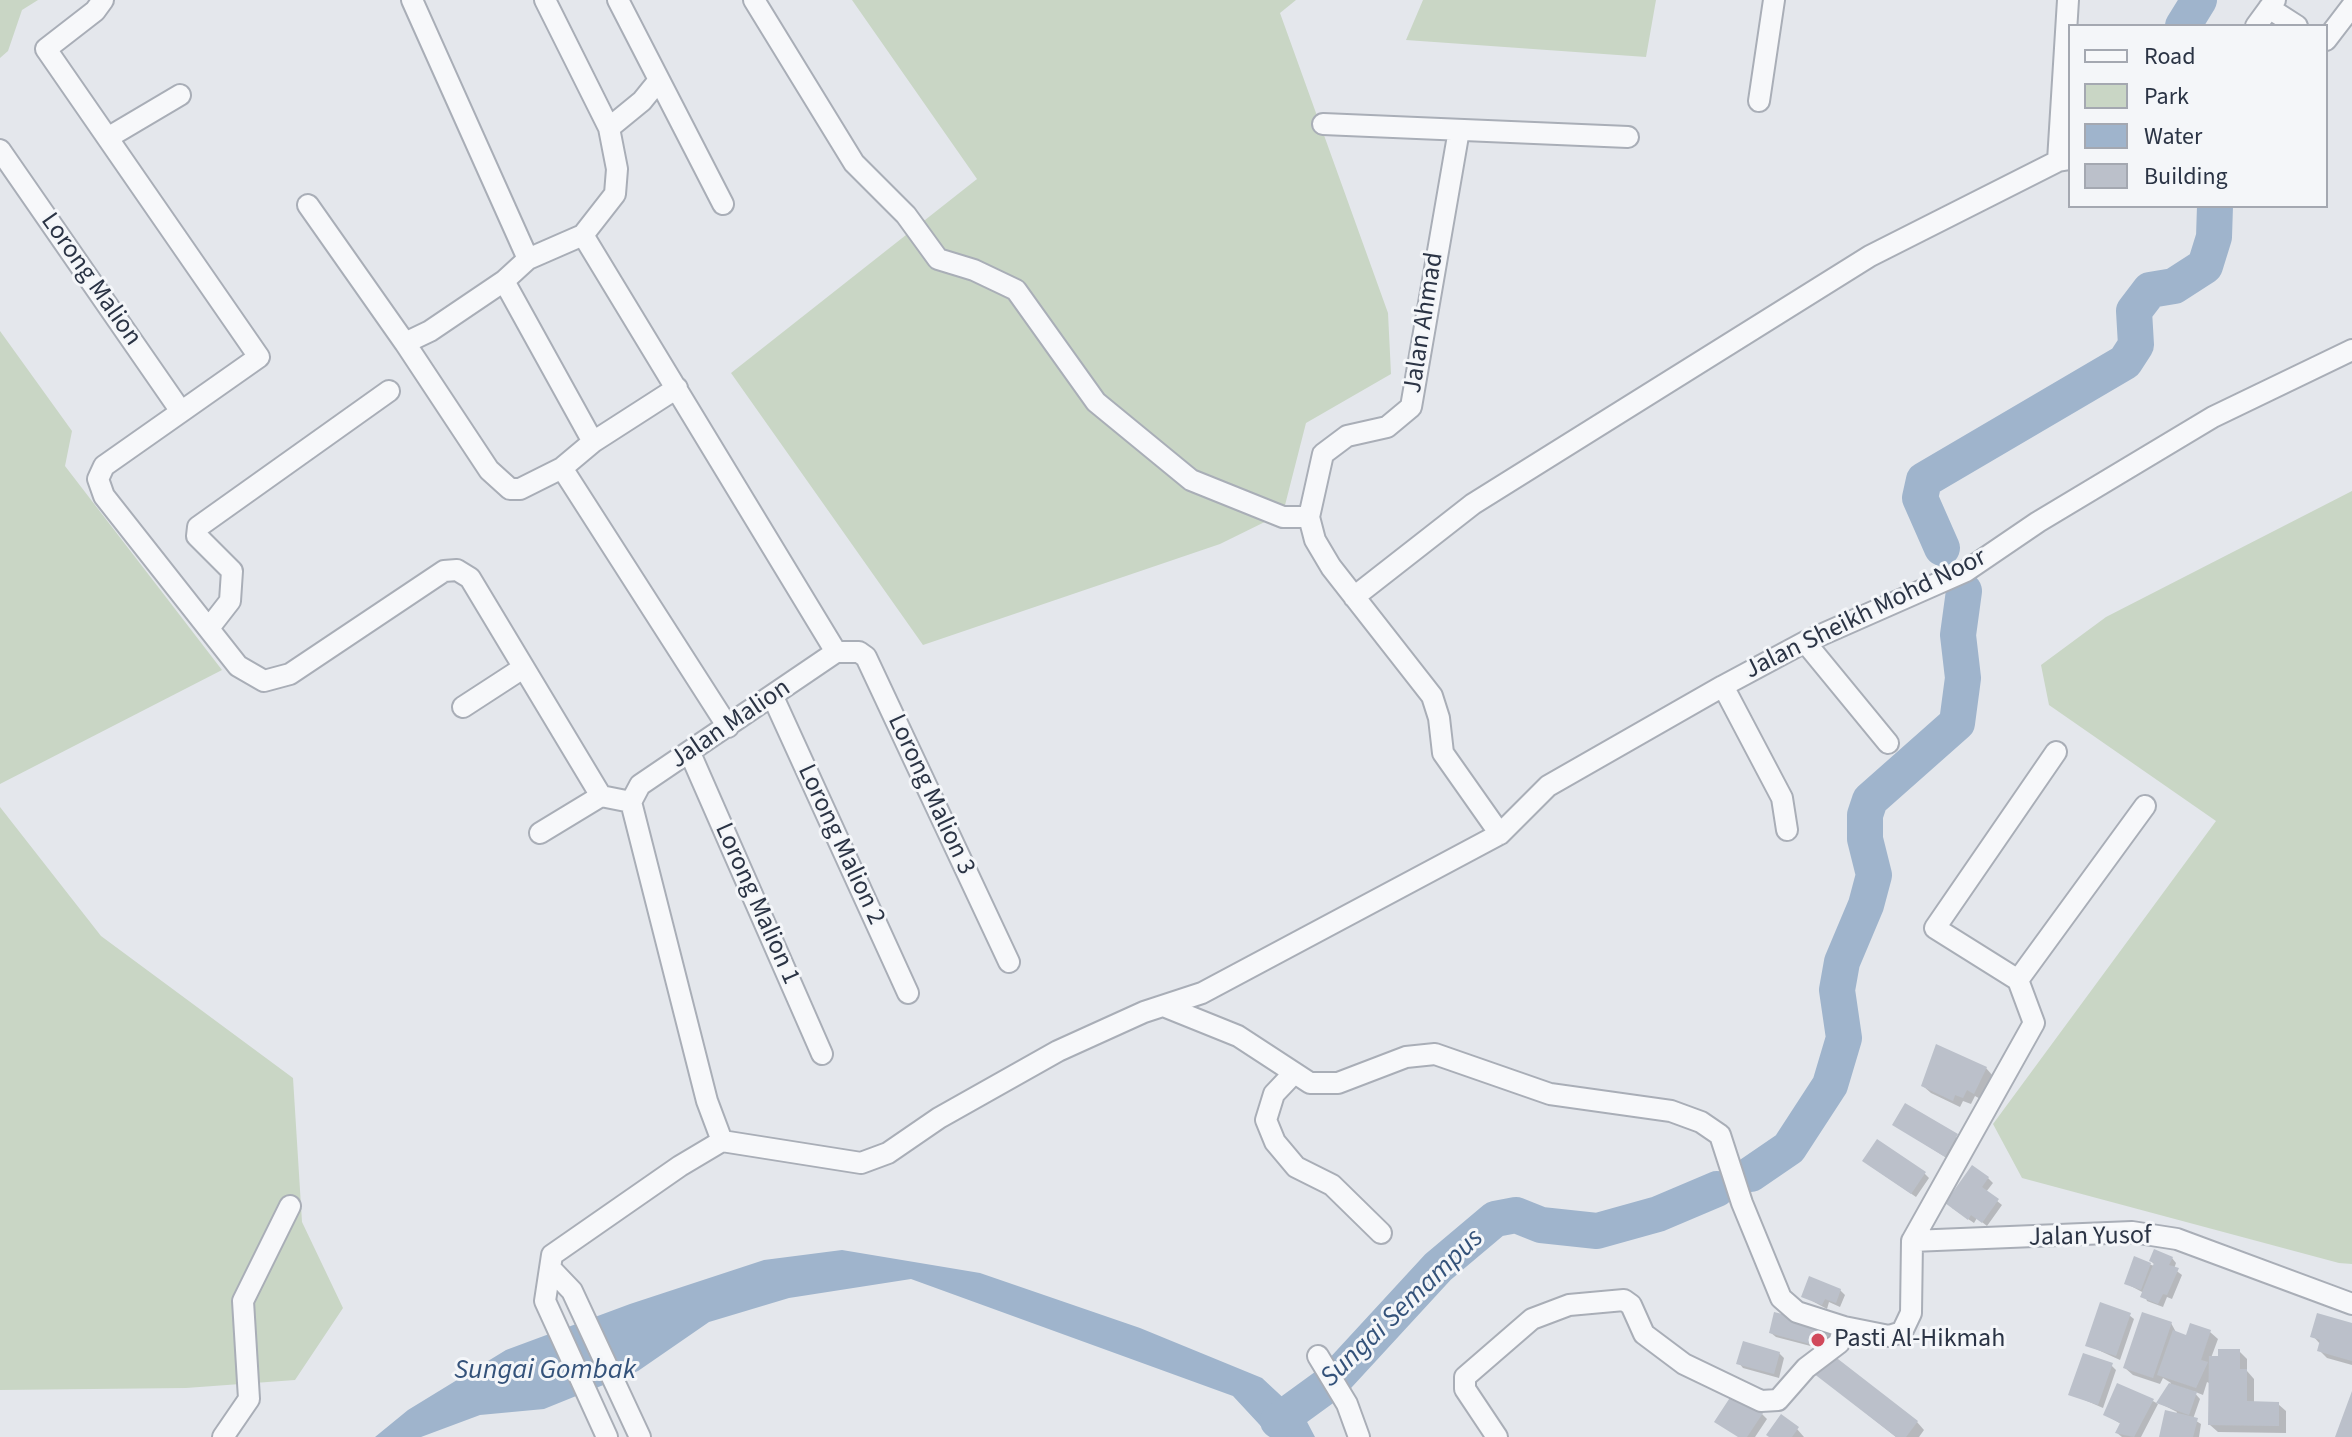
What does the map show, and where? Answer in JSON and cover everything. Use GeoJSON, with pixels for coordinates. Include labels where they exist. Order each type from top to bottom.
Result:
{"type":"FeatureCollection","features":[{"type":"Feature","properties":{"kind":"street"},"geometry":{"type":"LineString","coordinates":[[103,0],[95,11],[46,49],[259,357],[104,466],[98,479],[104,496],[238,666],[264,681],[290,674],[444,571],[457,570],[470,578],[601,796]]}},
{"type":"Feature","properties":{"kind":"street"},"geometry":{"type":"LineString","coordinates":[[412,0],[528,259]]}},
{"type":"Feature","properties":{"kind":"street"},"geometry":{"type":"LineString","coordinates":[[405,343],[430,331],[504,281],[528,259],[583,235],[615,194],[617,169],[609,128],[545,0]]}},
{"type":"Feature","properties":{"kind":"street"},"geometry":{"type":"LineString","coordinates":[[618,0],[723,204]]}},
{"type":"Feature","properties":{"kind":"street"},"geometry":{"type":"LineString","coordinates":[[754,0],[854,163],[906,215],[938,259],[974,270],[1016,290],[1096,402],[1191,480],[1283,517],[1309,517],[1315,540],[1354,597],[1432,696],[1439,718],[1439,746],[1500,834]]}},
{"type":"Feature","properties":{"kind":"street"},"geometry":{"type":"LineString","coordinates":[[1759,101],[1774,0]]}},
{"type":"Feature","properties":{"kind":"street"},"geometry":{"type":"LineString","coordinates":[[1354,597],[1473,504],[1857,264],[2064,160],[2068,0]]}},
{"type":"Feature","properties":{"kind":"street"},"geometry":{"type":"LineString","coordinates":[[2257,24],[2272,4],[2295,24]]}},
{"type":"Feature","properties":{"kind":"street"},"geometry":{"type":"LineString","coordinates":[[2328,37],[2352,6]]}},
{"type":"Feature","properties":{"kind":"street"},"geometry":{"type":"LineString","coordinates":[[609,128],[642,101],[659,80]]}},
{"type":"Feature","properties":{"kind":"street"},"geometry":{"type":"LineString","coordinates":[[109,137],[180,95]]}},
{"type":"Feature","properties":{"kind":"street"},"geometry":{"type":"LineString","coordinates":[[1323,124],[1628,137]]}},
{"type":"Feature","properties":{"kind":"street","name":"Jalan Ahmad"},"geometry":{"type":"LineString","coordinates":[[1309,517],[1319,461],[1330,446],[1347,436],[1387,427],[1411,407],[1459,130]]}},
{"type":"Feature","properties":{"kind":"street","name":"Lorong Malion"},"geometry":{"type":"LineString","coordinates":[[0,150],[180,410]]}},
{"type":"Feature","properties":{"kind":"street"},"geometry":{"type":"LineString","coordinates":[[308,205],[489,470],[510,489],[520,489],[562,468],[593,442],[677,388]]}},
{"type":"Feature","properties":{"kind":"street"},"geometry":{"type":"LineString","coordinates":[[583,235],[836,652]]}},
{"type":"Feature","properties":{"kind":"street"},"geometry":{"type":"LineString","coordinates":[[504,281],[593,442]]}},
{"type":"Feature","properties":{"kind":"street","name":"Jalan Sheikh Mohd Noor"},"geometry":{"type":"LineString","coordinates":[[722,1141],[861,1163],[888,1153],[939,1118],[1058,1051],[1144,1012],[1202,993],[1500,834],[1548,786],[1723,686],[1805,642],[1966,571],[2050,514],[2213,417],[2352,350]]}},
{"type":"Feature","properties":{"kind":"street"},"geometry":{"type":"LineString","coordinates":[[209,628],[230,601],[232,571],[197,536],[198,527],[389,391]]}},
{"type":"Feature","properties":{"kind":"street"},"geometry":{"type":"LineString","coordinates":[[562,468],[728,727]]}},
{"type":"Feature","properties":{"kind":"street"},"geometry":{"type":"LineString","coordinates":[[1805,642],[1888,743]]}},
{"type":"Feature","properties":{"kind":"street","name":"Lorong Malion 3"},"geometry":{"type":"LineString","coordinates":[[836,652],[850,650],[866,657],[1009,962]]}},
{"type":"Feature","properties":{"kind":"street","name":"Jalan Malion"},"geometry":{"type":"LineString","coordinates":[[631,802],[640,785],[836,652]]}},
{"type":"Feature","properties":{"kind":"street"},"geometry":{"type":"LineString","coordinates":[[463,707],[523,668]]}},
{"type":"Feature","properties":{"kind":"street"},"geometry":{"type":"LineString","coordinates":[[1723,686],[1782,798],[1787,830]]}},
{"type":"Feature","properties":{"kind":"street","name":"Lorong Malion 2"},"geometry":{"type":"LineString","coordinates":[[773,697],[908,993]]}},
{"type":"Feature","properties":{"kind":"street"},"geometry":{"type":"LineString","coordinates":[[1166,1007],[1238,1036],[1310,1083],[1338,1083],[1406,1057],[1435,1054],[1550,1094],[1671,1111],[1701,1122],[1720,1135],[1742,1203],[1781,1298],[1797,1312],[1844,1327],[1889,1336],[1902,1332],[1911,1313],[1912,1241],[2034,1023],[2018,980],[1935,928],[2056,752]]}},
{"type":"Feature","properties":{"kind":"street","name":"Lorong Malion 1"},"geometry":{"type":"LineString","coordinates":[[690,753],[822,1054]]}},
{"type":"Feature","properties":{"kind":"street"},"geometry":{"type":"LineString","coordinates":[[540,833],[601,796],[631,802],[703,1087],[722,1141],[554,1250],[545,1301],[607,1437]]}},
{"type":"Feature","properties":{"kind":"street"},"geometry":{"type":"LineString","coordinates":[[2018,980],[2145,806]]}},
{"type":"Feature","properties":{"kind":"street"},"geometry":{"type":"LineString","coordinates":[[1293,1074],[1274,1094],[1266,1120],[1275,1142],[1296,1167],[1332,1185],[1381,1233]]}},
{"type":"Feature","properties":{"kind":"street"},"geometry":{"type":"LineString","coordinates":[[223,1437],[249,1399],[243,1301],[290,1206]]}},
{"type":"Feature","properties":{"kind":"street","name":"Jalan Yusof"},"geometry":{"type":"LineString","coordinates":[[1912,1241],[2132,1232],[2162,1236],[2352,1304]]}},
{"type":"Feature","properties":{"kind":"street"},"geometry":{"type":"LineString","coordinates":[[551,1269],[572,1291],[640,1437]]}},
{"type":"Feature","properties":{"kind":"street"},"geometry":{"type":"LineString","coordinates":[[1497,1437],[1465,1389],[1465,1377],[1532,1319],[1569,1305],[1624,1300],[1631,1305],[1644,1334],[1684,1364],[1761,1401],[1778,1400],[1806,1368],[1839,1343],[1844,1327]]}},
{"type":"Feature","properties":{"kind":"street"},"geometry":{"type":"LineString","coordinates":[[1322,1361],[1347,1404],[1359,1437]]}},
{"type":"Feature","properties":{"kind":"green space"},"geometry":{"type":"Polygon","coordinates":[[[0,0],[38,0],[22,10],[8,51],[0,58],[0,0]]]}},
{"type":"Feature","properties":{"kind":"green space"},"geometry":{"type":"Polygon","coordinates":[[[852,0],[1296,0],[1280,13],[1388,313],[1391,374],[1306,423],[1283,513],[1220,544],[923,645],[731,373],[977,179],[852,0]]]}},
{"type":"Feature","properties":{"kind":"green space"},"geometry":{"type":"Polygon","coordinates":[[[1423,0],[1656,0],[1646,57],[1406,40],[1423,0]]]}},
{"type":"Feature","properties":{"kind":"green space"},"geometry":{"type":"Polygon","coordinates":[[[0,331],[72,431],[65,466],[222,670],[0,784],[0,331]]]}},
{"type":"Feature","properties":{"kind":"green space"},"geometry":{"type":"Polygon","coordinates":[[[2352,491],[2352,1264],[2022,1178],[1993,1124],[2216,821],[2049,705],[2041,665],[2106,617],[2352,491]]]}},
{"type":"Feature","properties":{"kind":"green space"},"geometry":{"type":"Polygon","coordinates":[[[0,807],[101,936],[293,1078],[302,1222],[343,1308],[295,1380],[186,1388],[0,1390],[0,807]]]}},
{"type":"Feature","properties":{"kind":"water","name":"Sungai Gombak"},"geometry":{"type":"Polygon","coordinates":[[[842,1250],[980,1273],[1140,1328],[1262,1378],[1305,1418],[1315,1437],[1271,1437],[1233,1396],[911,1279],[789,1298],[709,1322],[638,1371],[544,1409],[480,1415],[421,1437],[375,1437],[408,1410],[506,1350],[630,1304],[764,1260],[842,1250]]]}},
{"type":"Feature","properties":{"kind":"building"},"geometry":{"type":"Polygon","coordinates":[[[1936,1044],[1987,1067],[1974,1094],[1967,1090],[1963,1098],[1955,1095],[1953,1101],[1921,1086],[1936,1044]]]}},
{"type":"Feature","properties":{"kind":"building"},"geometry":{"type":"Polygon","coordinates":[[[1905,1103],[1958,1134],[1945,1157],[1892,1125],[1905,1103]]]}},
{"type":"Feature","properties":{"kind":"building"},"geometry":{"type":"Polygon","coordinates":[[[1877,1139],[1926,1172],[1911,1194],[1862,1161],[1877,1139]]]}},
{"type":"Feature","properties":{"kind":"building"},"geometry":{"type":"Polygon","coordinates":[[[1972,1165],[1989,1177],[1982,1187],[1999,1199],[1982,1223],[1971,1215],[1968,1220],[1945,1203],[1972,1165]]]}},
{"type":"Feature","properties":{"kind":"building"},"geometry":{"type":"Polygon","coordinates":[[[2154,1249],[2173,1257],[2169,1265],[2179,1268],[2167,1295],[2163,1294],[2158,1304],[2140,1297],[2154,1263],[2149,1261],[2154,1249]]]}},
{"type":"Feature","properties":{"kind":"building"},"geometry":{"type":"Polygon","coordinates":[[[2134,1256],[2151,1263],[2141,1290],[2124,1284],[2134,1256]]]}},
{"type":"Feature","properties":{"kind":"building"},"geometry":{"type":"Polygon","coordinates":[[[1809,1276],[1841,1289],[1836,1303],[1825,1299],[1822,1305],[1801,1297],[1809,1276]]]}},
{"type":"Feature","properties":{"kind":"building"},"geometry":{"type":"Polygon","coordinates":[[[2100,1302],[2131,1313],[2116,1356],[2085,1346],[2100,1302]]]}},
{"type":"Feature","properties":{"kind":"building"},"geometry":{"type":"Polygon","coordinates":[[[1774,1312],[1827,1325],[1821,1347],[1769,1333],[1774,1312]]]}},
{"type":"Feature","properties":{"kind":"building"},"geometry":{"type":"Polygon","coordinates":[[[2142,1312],[2172,1322],[2153,1378],[2123,1368],[2142,1312]]]}},
{"type":"Feature","properties":{"kind":"building"},"geometry":{"type":"Polygon","coordinates":[[[2317,1313],[2352,1323],[2352,1361],[2317,1351],[2320,1340],[2310,1337],[2317,1313]]]}},
{"type":"Feature","properties":{"kind":"building"},"geometry":{"type":"Polygon","coordinates":[[[2190,1323],[2211,1330],[2201,1360],[2208,1362],[2196,1388],[2157,1375],[2173,1330],[2186,1335],[2190,1323]]]}},
{"type":"Feature","properties":{"kind":"building"},"geometry":{"type":"Polygon","coordinates":[[[1743,1341],[1780,1352],[1774,1374],[1736,1364],[1743,1341]]]}},
{"type":"Feature","properties":{"kind":"building"},"geometry":{"type":"Polygon","coordinates":[[[2218,1349],[2240,1349],[2240,1369],[2247,1369],[2247,1401],[2279,1402],[2279,1426],[2208,1425],[2209,1356],[2218,1356],[2218,1349]]]}},
{"type":"Feature","properties":{"kind":"building"},"geometry":{"type":"Polygon","coordinates":[[[1829,1352],[1918,1421],[1906,1437],[1896,1437],[1813,1373],[1829,1352]]]}},
{"type":"Feature","properties":{"kind":"building"},"geometry":{"type":"Polygon","coordinates":[[[2083,1353],[2113,1363],[2098,1405],[2068,1395],[2083,1353]]]}},
{"type":"Feature","properties":{"kind":"building"},"geometry":{"type":"Polygon","coordinates":[[[2117,1383],[2154,1399],[2134,1437],[2115,1433],[2120,1423],[2103,1415],[2117,1383]]]}},
{"type":"Feature","properties":{"kind":"building"},"geometry":{"type":"Polygon","coordinates":[[[2169,1383],[2197,1392],[2189,1415],[2156,1403],[2169,1383]]]}},
{"type":"Feature","properties":{"kind":"building"},"geometry":{"type":"Polygon","coordinates":[[[2352,1391],[2352,1437],[2335,1437],[2352,1391]]]}},
{"type":"Feature","properties":{"kind":"building"},"geometry":{"type":"Polygon","coordinates":[[[1733,1393],[1763,1413],[1747,1437],[1738,1437],[1714,1422],[1733,1393]]]}},
{"type":"Feature","properties":{"kind":"building"},"geometry":{"type":"Polygon","coordinates":[[[2165,1410],[2198,1418],[2193,1437],[2159,1437],[2165,1410]]]}},
{"type":"Feature","properties":{"kind":"building"},"geometry":{"type":"Polygon","coordinates":[[[1781,1414],[1799,1427],[1792,1437],[1769,1437],[1766,1435],[1781,1414]]]}},
{"type":"Feature","properties":{"kind":"waterway","name":"Sungai Semampus"},"geometry":{"type":"LineString","coordinates":[[2184,24],[2199,0]]}},
{"type":"Feature","properties":{"kind":"waterway","name":"Sungai Semampus"},"geometry":{"type":"LineString","coordinates":[[1942,548],[1920,498],[1924,480],[2125,362],[2136,345],[2134,311],[2150,290],[2174,286],[2205,266],[2214,237],[2215,208]]}},
{"type":"Feature","properties":{"kind":"waterway","name":"Sungai Semampus"},"geometry":{"type":"LineString","coordinates":[[1751,1174],[1789,1148],[1830,1085],[1844,1038],[1837,990],[1842,962],[1866,905],[1874,875],[1865,839],[1865,815],[1870,800],[1957,723],[1963,678],[1958,635],[1964,591]]}},
{"type":"Feature","properties":{"kind":"waterway","name":"Sungai Semampus"},"geometry":{"type":"LineString","coordinates":[[1278,1421],[1333,1381],[1438,1267],[1495,1219],[1516,1215],[1541,1225],[1597,1231],[1658,1214],[1717,1189]]}},
{"type":"Feature","properties":{"kind":"place","name":"Pasti Al-Hikmah"},"geometry":{"type":"Point","coordinates":[1818,1340]}}]}
